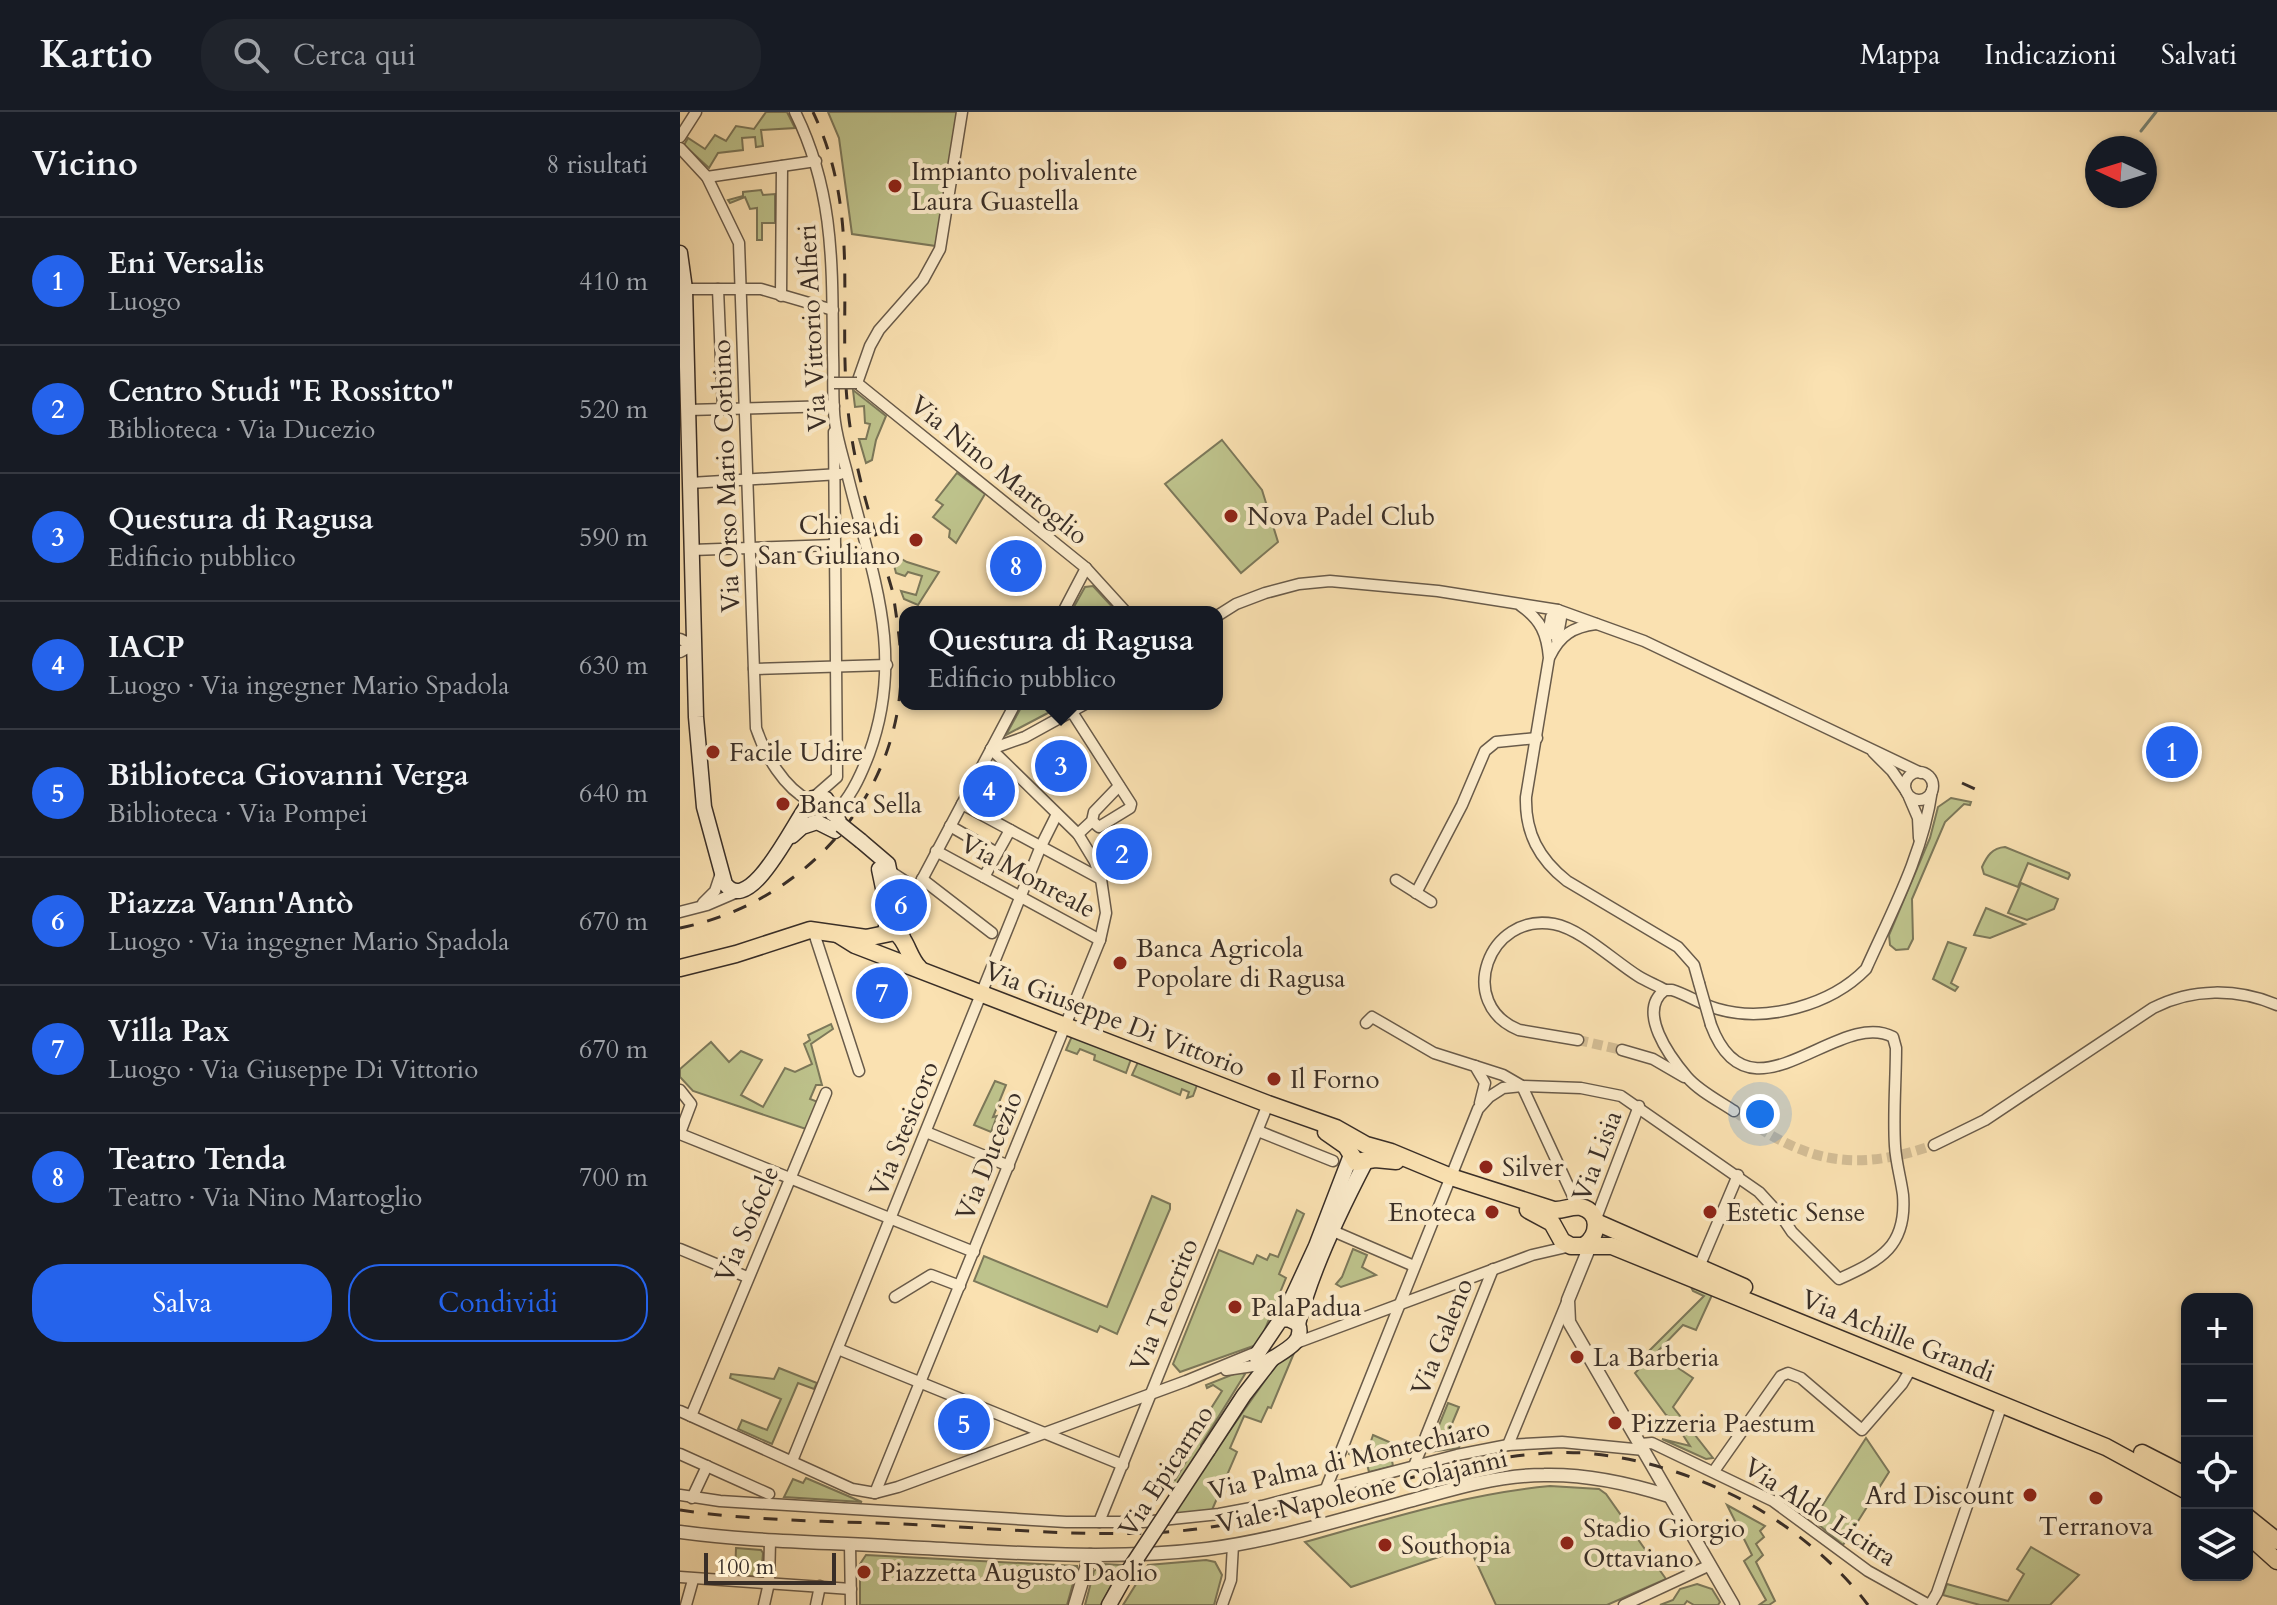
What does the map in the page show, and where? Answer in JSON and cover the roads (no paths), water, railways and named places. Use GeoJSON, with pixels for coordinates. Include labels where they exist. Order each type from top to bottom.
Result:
{"type":"FeatureCollection","features":[{"type":"Feature","properties":{"kind":"main road"},"geometry":{"type":"LineString","coordinates":[[680,253],[685,289],[688,410],[685,484],[692,550],[693,612],[683,644],[694,672],[700,783],[708,825],[728,888],[742,890],[760,878],[810,802],[826,799],[830,820]]}},
{"type":"Feature","properties":{"kind":"main road"},"geometry":{"type":"LineString","coordinates":[[810,802],[808,817],[830,820],[858,844],[882,876],[888,912],[879,946],[886,956],[900,954],[903,937]]}},
{"type":"Feature","properties":{"kind":"main road"},"geometry":{"type":"LineString","coordinates":[[783,844],[802,827],[830,820]]}},
{"type":"Feature","properties":{"kind":"main road"},"geometry":{"type":"LineString","coordinates":[[858,844],[882,857],[891,872],[903,937],[909,956],[920,969]]}},
{"type":"Feature","properties":{"kind":"main road"},"geometry":{"type":"LineString","coordinates":[[680,968],[813,930],[866,938],[895,932],[903,937]]}},
{"type":"Feature","properties":{"kind":"main road","name":"Via Giuseppe Di Vittorio"},"geometry":{"type":"LineString","coordinates":[[839,935],[855,945],[1349,1133],[1361,1153]]}},
{"type":"Feature","properties":{"kind":"main road"},"geometry":{"type":"LineString","coordinates":[[1361,1153],[1412,1163],[1501,1195],[1550,1221],[1562,1241],[1586,1238],[1589,1211],[1501,1195]]}},
{"type":"Feature","properties":{"kind":"main road"},"geometry":{"type":"LineString","coordinates":[[1244,1395],[1257,1363],[1296,1343],[1301,1336],[1298,1325],[1361,1153]]}},
{"type":"Feature","properties":{"kind":"main road"},"geometry":{"type":"LineString","coordinates":[[1244,1395],[1361,1153]]}},
{"type":"Feature","properties":{"kind":"main road"},"geometry":{"type":"LineString","coordinates":[[1557,1230],[1557,1221],[1571,1209]]}},
{"type":"Feature","properties":{"kind":"main road","name":"Via Achille Grandi"},"geometry":{"type":"LineString","coordinates":[[1586,1238],[1699,1267],[2117,1440],[2181,1474]]}},
{"type":"Feature","properties":{"kind":"main road","name":"Via Achille Grandi"},"geometry":{"type":"LineString","coordinates":[[1586,1238],[2106,1447],[2181,1488]]}},
{"type":"Feature","properties":{"kind":"main road"},"geometry":{"type":"LineString","coordinates":[[1281,1320],[1288,1319],[1298,1325]]}},
{"type":"Feature","properties":{"kind":"main road","name":"Via Epicarmo"},"geometry":{"type":"LineString","coordinates":[[1111,1605],[1127,1573],[1244,1395]]}},
{"type":"Feature","properties":{"kind":"main road"},"geometry":{"type":"LineString","coordinates":[[2253,1522],[2277,1541]]}},
{"type":"Feature","properties":{"kind":"main road"},"geometry":{"type":"LineString","coordinates":[[2253,1528],[2277,1548]]}},
{"type":"Feature","properties":{"kind":"main road"},"geometry":{"type":"LineString","coordinates":[[2253,1539],[2277,1561]]}},
{"type":"Feature","properties":{"kind":"street"},"geometry":{"type":"LineString","coordinates":[[680,137],[696,112]]}},
{"type":"Feature","properties":{"kind":"street","name":"Via Vittorio Alfieri"},"geometry":{"type":"LineString","coordinates":[[795,112],[816,161],[830,222],[835,422],[881,605],[887,665],[874,739],[855,784],[830,820]]}},
{"type":"Feature","properties":{"kind":"street"},"geometry":{"type":"LineString","coordinates":[[834,383],[857,383],[879,330],[923,280],[940,249],[962,112]]}},
{"type":"Feature","properties":{"kind":"street","name":"Via Orso Mario Corbino"},"geometry":{"type":"LineString","coordinates":[[680,148],[707,177],[739,243],[743,288],[756,728],[791,788],[810,802]]}},
{"type":"Feature","properties":{"kind":"street"},"geometry":{"type":"LineString","coordinates":[[707,177],[816,161]]}},
{"type":"Feature","properties":{"kind":"street"},"geometry":{"type":"LineString","coordinates":[[781,296],[782,166]]}},
{"type":"Feature","properties":{"kind":"street"},"geometry":{"type":"LineString","coordinates":[[685,289],[761,289],[833,310]]}},
{"type":"Feature","properties":{"kind":"street"},"geometry":{"type":"LineString","coordinates":[[718,289],[723,409]]}},
{"type":"Feature","properties":{"kind":"street","name":"Via Nino Martoglio"},"geometry":{"type":"LineString","coordinates":[[857,383],[1086,568],[1121,606]]}},
{"type":"Feature","properties":{"kind":"street"},"geometry":{"type":"LineString","coordinates":[[688,410],[834,406]]}},
{"type":"Feature","properties":{"kind":"street"},"geometry":{"type":"LineString","coordinates":[[810,802],[837,777],[835,422]]}},
{"type":"Feature","properties":{"kind":"street"},"geometry":{"type":"LineString","coordinates":[[685,484],[847,473]]}},
{"type":"Feature","properties":{"kind":"street"},"geometry":{"type":"LineString","coordinates":[[834,492],[838,484],[847,484],[850,489]]}},
{"type":"Feature","properties":{"kind":"street"},"geometry":{"type":"LineString","coordinates":[[692,550],[835,545]]}},
{"type":"Feature","properties":{"kind":"street"},"geometry":{"type":"LineString","coordinates":[[1066,606],[1086,568]]}},
{"type":"Feature","properties":{"kind":"street"},"geometry":{"type":"LineString","coordinates":[[1223,612],[1265,593],[1299,584],[1330,581],[1438,591],[1558,610],[1644,641],[1930,777],[1932,790],[1927,825],[1866,969],[1853,982],[1790,1011],[1740,1014],[1716,1009],[1679,992],[1665,990],[1560,925],[1531,924],[1511,932],[1491,953],[1485,970],[1486,995],[1494,1012],[1510,1027],[1578,1040]]}},
{"type":"Feature","properties":{"kind":"street"},"geometry":{"type":"LineString","coordinates":[[1518,603],[1536,617],[1552,640]]}},
{"type":"Feature","properties":{"kind":"street"},"geometry":{"type":"LineString","coordinates":[[1478,1109],[1503,1088],[1522,1086],[1581,1088],[1621,1096],[1759,1192],[1792,1232],[1839,1279],[1871,1264],[1893,1246],[1902,1227],[1903,1196],[1895,1147],[1896,1048],[1893,1037],[1883,1033],[1852,1035],[1775,1067],[1750,1068],[1731,1057],[1715,1035],[1694,965],[1678,947],[1567,881],[1542,858],[1526,815],[1552,640],[1561,618],[1558,610]]}},
{"type":"Feature","properties":{"kind":"street"},"geometry":{"type":"LineString","coordinates":[[1552,640],[1577,626],[1599,623]]}},
{"type":"Feature","properties":{"kind":"street"},"geometry":{"type":"LineString","coordinates":[[680,659],[694,672]]}},
{"type":"Feature","properties":{"kind":"street"},"geometry":{"type":"LineString","coordinates":[[754,669],[887,665]]}},
{"type":"Feature","properties":{"kind":"street"},"geometry":{"type":"LineString","coordinates":[[903,937],[920,883],[1012,710]]}},
{"type":"Feature","properties":{"kind":"street"},"geometry":{"type":"LineString","coordinates":[[991,749],[1025,737],[1075,710]]}},
{"type":"Feature","properties":{"kind":"street"},"geometry":{"type":"LineString","coordinates":[[1072,712],[1130,807],[1099,827],[1092,821]]}},
{"type":"Feature","properties":{"kind":"street"},"geometry":{"type":"LineString","coordinates":[[1416,893],[1462,805],[1485,751],[1496,742],[1537,738]]}},
{"type":"Feature","properties":{"kind":"street"},"geometry":{"type":"LineString","coordinates":[[1862,743],[1886,764],[1907,793],[1918,818],[1919,848]]}},
{"type":"Feature","properties":{"kind":"street","name":"Via Ducezio"},"geometry":{"type":"LineString","coordinates":[[875,1493],[1066,1026],[1100,940],[1106,913],[1095,862],[1078,834],[991,749]]}},
{"type":"Feature","properties":{"kind":"street"},"geometry":{"type":"LineString","coordinates":[[1907,793],[1908,777],[1921,773]]}},
{"type":"Feature","properties":{"kind":"street"},"geometry":{"type":"LineString","coordinates":[[1078,834],[1119,786]]}},
{"type":"Feature","properties":{"kind":"street"},"geometry":{"type":"LineString","coordinates":[[1907,793],[1915,800],[1923,800],[1932,790]]}},
{"type":"Feature","properties":{"kind":"street"},"geometry":{"type":"LineString","coordinates":[[962,804],[1101,879]]}},
{"type":"Feature","properties":{"kind":"street","name":"Via Stesicoro"},"geometry":{"type":"LineString","coordinates":[[792,1461],[1041,846],[1057,814]]}},
{"type":"Feature","properties":{"kind":"street"},"geometry":{"type":"LineString","coordinates":[[950,826],[997,853]]}},
{"type":"Feature","properties":{"kind":"street"},"geometry":{"type":"LineString","coordinates":[[984,877],[1010,830]]}},
{"type":"Feature","properties":{"kind":"street","name":"Via Monreale"},"geometry":{"type":"LineString","coordinates":[[936,851],[1100,940]]}},
{"type":"Feature","properties":{"kind":"street"},"geometry":{"type":"LineString","coordinates":[[685,911],[705,901],[715,891],[722,871]]}},
{"type":"Feature","properties":{"kind":"street"},"geometry":{"type":"LineString","coordinates":[[891,872],[920,883],[992,933]]}},
{"type":"Feature","properties":{"kind":"street"},"geometry":{"type":"LineString","coordinates":[[1396,880],[1431,902]]}},
{"type":"Feature","properties":{"kind":"street"},"geometry":{"type":"LineString","coordinates":[[685,911],[742,890]]}},
{"type":"Feature","properties":{"kind":"street"},"geometry":{"type":"LineString","coordinates":[[813,930],[859,1071]]}},
{"type":"Feature","properties":{"kind":"street"},"geometry":{"type":"LineString","coordinates":[[1665,990],[1654,1003],[1656,1023],[1667,1049],[1689,1080]]}},
{"type":"Feature","properties":{"kind":"street"},"geometry":{"type":"LineString","coordinates":[[1934,1145],[1985,1120],[2170,999],[2203,993],[2238,993],[2277,1005]]}},
{"type":"Feature","properties":{"kind":"street"},"geometry":{"type":"LineString","coordinates":[[1366,1023],[1372,1017],[1434,1053],[1503,1075],[1522,1086],[1571,1209]]}},
{"type":"Feature","properties":{"kind":"street"},"geometry":{"type":"LineString","coordinates":[[1622,1050],[1653,1059],[1734,1111]]}},
{"type":"Feature","properties":{"kind":"street"},"geometry":{"type":"LineString","coordinates":[[1325,1491],[1478,1109],[1485,1083],[1475,1066]]}},
{"type":"Feature","properties":{"kind":"street"},"geometry":{"type":"LineString","coordinates":[[680,1090],[691,1104],[680,1134],[974,1252]]}},
{"type":"Feature","properties":{"kind":"street","name":"Via Sofocle"},"geometry":{"type":"LineString","coordinates":[[685,1414],[826,1093]]}},
{"type":"Feature","properties":{"kind":"street","name":"Via Teocrito"},"geometry":{"type":"LineString","coordinates":[[1099,1522],[1268,1104]]}},
{"type":"Feature","properties":{"kind":"street","name":"Via Lisia"},"geometry":{"type":"LineString","coordinates":[[1586,1238],[1639,1106]]}},
{"type":"Feature","properties":{"kind":"street"},"geometry":{"type":"LineString","coordinates":[[1258,1131],[1333,1161]]}},
{"type":"Feature","properties":{"kind":"street"},"geometry":{"type":"LineString","coordinates":[[926,1132],[1009,1166]]}},
{"type":"Feature","properties":{"kind":"street"},"geometry":{"type":"LineString","coordinates":[[1699,1267],[1738,1175]]}},
{"type":"Feature","properties":{"kind":"street"},"geometry":{"type":"LineString","coordinates":[[1532,1255],[1550,1242],[1557,1230]]}},
{"type":"Feature","properties":{"kind":"street"},"geometry":{"type":"LineString","coordinates":[[1333,1231],[1414,1266]]}},
{"type":"Feature","properties":{"kind":"street"},"geometry":{"type":"LineString","coordinates":[[1296,1343],[1399,1302],[1586,1238]]}},
{"type":"Feature","properties":{"kind":"street"},"geometry":{"type":"LineString","coordinates":[[1508,1445],[1577,1278],[1586,1238]]}},
{"type":"Feature","properties":{"kind":"street"},"geometry":{"type":"LineString","coordinates":[[680,1249],[747,1277]]}},
{"type":"Feature","properties":{"kind":"street","name":"Via Galeno"},"geometry":{"type":"LineString","coordinates":[[1414,1466],[1493,1269]]}},
{"type":"Feature","properties":{"kind":"street"},"geometry":{"type":"LineString","coordinates":[[895,1297],[931,1275],[960,1286]]}},
{"type":"Feature","properties":{"kind":"street"},"geometry":{"type":"LineString","coordinates":[[1568,1300],[1573,1329],[1733,1605]]}},
{"type":"Feature","properties":{"kind":"street"},"geometry":{"type":"LineString","coordinates":[[1298,1325],[1309,1329],[1334,1328]]}},
{"type":"Feature","properties":{"kind":"street"},"geometry":{"type":"LineString","coordinates":[[838,1349],[1123,1465]]}},
{"type":"Feature","properties":{"kind":"street"},"geometry":{"type":"LineString","coordinates":[[1201,1376],[1257,1363]]}},
{"type":"Feature","properties":{"kind":"street"},"geometry":{"type":"LineString","coordinates":[[685,1414],[852,1489],[875,1493],[1201,1376],[1257,1363]]}},
{"type":"Feature","properties":{"kind":"street"},"geometry":{"type":"LineString","coordinates":[[1714,1471],[1781,1376],[1788,1373],[1801,1378],[1862,1430],[1902,1384],[1912,1367]]}},
{"type":"Feature","properties":{"kind":"street"},"geometry":{"type":"LineString","coordinates":[[1929,1605],[1937,1593],[2002,1404]]}},
{"type":"Feature","properties":{"kind":"street","name":"Via Palma di Montechiaro"},"geometry":{"type":"LineString","coordinates":[[680,1495],[1099,1522],[1143,1522],[1219,1514],[1508,1445],[1562,1442],[1643,1447]]}},
{"type":"Feature","properties":{"kind":"street","name":"Via Aldo Licitra"},"geometry":{"type":"LineString","coordinates":[[1643,1447],[1652,1443],[1773,1501],[1868,1571],[1929,1605]]}},
{"type":"Feature","properties":{"kind":"street"},"geometry":{"type":"LineString","coordinates":[[680,1454],[769,1494]]}},
{"type":"Feature","properties":{"kind":"street"},"geometry":{"type":"LineString","coordinates":[[692,1498],[707,1466]]}},
{"type":"Feature","properties":{"kind":"street","name":"Viale Napoleone Colajanni"},"geometry":{"type":"LineString","coordinates":[[680,1532],[770,1541],[1090,1555],[1152,1554],[1233,1545],[1292,1533],[1467,1486],[1509,1478],[1543,1475],[1587,1477],[1628,1483],[1669,1496]]}},
{"type":"Feature","properties":{"kind":"street"},"geometry":{"type":"LineString","coordinates":[[764,1605],[769,1583],[770,1541]]}},
{"type":"Feature","properties":{"kind":"street"},"geometry":{"type":"LineString","coordinates":[[850,1544],[851,1605]]}},
{"type":"Feature","properties":{"kind":"street"},"geometry":{"type":"LineString","coordinates":[[1222,1605],[1231,1580],[1233,1545]]}},
{"type":"Feature","properties":{"kind":"street"},"geometry":{"type":"LineString","coordinates":[[1075,1605],[1090,1555]]}},
{"type":"Feature","properties":{"kind":"street"},"geometry":{"type":"LineString","coordinates":[[1624,1605],[1710,1565]]}},
{"type":"Feature","properties":{"kind":"street"},"geometry":{"type":"LineString","coordinates":[[680,1577],[851,1589]]}},
{"type":"Feature","properties":{"kind":"street"},"geometry":{"type":"LineString","coordinates":[[686,1605],[693,1580]]}},
{"type":"Feature","properties":{"kind":"street"},"geometry":{"type":"LineString","coordinates":[[816,1605],[820,1586]]}},
{"type":"Feature","properties":{"kind":"waterway"},"geometry":{"type":"LineString","coordinates":[[2141,131],[2156,112]]}},
{"type":"Feature","properties":{"kind":"tunnel"},"geometry":{"type":"LineString","coordinates":[[1578,1040],[1622,1050]]}},
{"type":"Feature","properties":{"kind":"tunnel"},"geometry":{"type":"LineString","coordinates":[[1734,1111],[1783,1141],[1829,1158],[1877,1159],[1934,1145]]}},
{"type":"Feature","properties":{"kind":"railway"},"geometry":{"type":"LineString","coordinates":[[813,112],[829,152],[843,232],[846,392],[854,453],[893,593],[899,635]]}},
{"type":"Feature","properties":{"kind":"railway"},"geometry":{"type":"LineString","coordinates":[[680,928],[724,915],[764,896],[801,871],[834,840],[861,805],[881,766],[895,723],[899,693]]}},
{"type":"Feature","properties":{"kind":"railway"},"geometry":{"type":"LineString","coordinates":[[1962,783],[1975,789]]}},
{"type":"Feature","properties":{"kind":"railway"},"geometry":{"type":"LineString","coordinates":[[680,1510],[771,1519],[1046,1532],[1167,1532],[1263,1517],[1451,1468],[1499,1459],[1569,1452],[1614,1457],[1659,1467],[1702,1481],[1742,1500],[1763,1511],[1821,1554],[1868,1605]]}},
{"type":"Feature","properties":{"kind":"place","name":"Impianto polivalente Laura Guastella"},"geometry":{"type":"Point","coordinates":[895,186]}},
{"type":"Feature","properties":{"kind":"place","name":"Nova Padel Club"},"geometry":{"type":"Point","coordinates":[1231,516]}},
{"type":"Feature","properties":{"kind":"place","name":"Chiesa di San Giuliano"},"geometry":{"type":"Point","coordinates":[916,540]}},
{"type":"Feature","properties":{"kind":"place","name":"Teatro Tenda"},"geometry":{"type":"Point","coordinates":[1016,566]}},
{"type":"Feature","properties":{"kind":"place","name":"Facile Udire"},"geometry":{"type":"Point","coordinates":[713,752]}},
{"type":"Feature","properties":{"kind":"place","name":"Eni Versalis"},"geometry":{"type":"Point","coordinates":[2172,752]}},
{"type":"Feature","properties":{"kind":"place","name":"Questura di Ragusa"},"geometry":{"type":"Point","coordinates":[1061,766]}},
{"type":"Feature","properties":{"kind":"place","name":"IACP"},"geometry":{"type":"Point","coordinates":[989,791]}},
{"type":"Feature","properties":{"kind":"place","name":"Banca Sella"},"geometry":{"type":"Point","coordinates":[783,804]}},
{"type":"Feature","properties":{"kind":"place","name":"Centro Studi \"F. Rossitto\""},"geometry":{"type":"Point","coordinates":[1122,854]}},
{"type":"Feature","properties":{"kind":"place","name":"Piazza Vann'Antò"},"geometry":{"type":"Point","coordinates":[901,905]}},
{"type":"Feature","properties":{"kind":"place","name":"Banca Agricola Popolare di Ragusa"},"geometry":{"type":"Point","coordinates":[1120,963]}},
{"type":"Feature","properties":{"kind":"place","name":"Villa Pax"},"geometry":{"type":"Point","coordinates":[882,993]}},
{"type":"Feature","properties":{"kind":"place","name":"Il Forno"},"geometry":{"type":"Point","coordinates":[1274,1079]}},
{"type":"Feature","properties":{"kind":"place","name":"Silver"},"geometry":{"type":"Point","coordinates":[1486,1167]}},
{"type":"Feature","properties":{"kind":"place","name":"Enoteca"},"geometry":{"type":"Point","coordinates":[1492,1212]}},
{"type":"Feature","properties":{"kind":"place","name":"Estetic Sense"},"geometry":{"type":"Point","coordinates":[1710,1212]}},
{"type":"Feature","properties":{"kind":"place","name":"PalaPadua"},"geometry":{"type":"Point","coordinates":[1235,1307]}},
{"type":"Feature","properties":{"kind":"place","name":"La Barberia"},"geometry":{"type":"Point","coordinates":[1577,1357]}},
{"type":"Feature","properties":{"kind":"place","name":"Pizzeria Paestum"},"geometry":{"type":"Point","coordinates":[1615,1423]}},
{"type":"Feature","properties":{"kind":"place","name":"Biblioteca Giovanni Verga"},"geometry":{"type":"Point","coordinates":[964,1424]}},
{"type":"Feature","properties":{"kind":"place","name":"Ard Discount"},"geometry":{"type":"Point","coordinates":[2030,1495]}},
{"type":"Feature","properties":{"kind":"place","name":"Terranova"},"geometry":{"type":"Point","coordinates":[2096,1498]}},
{"type":"Feature","properties":{"kind":"place","name":"Stadio Giorgio Ottaviano"},"geometry":{"type":"Point","coordinates":[1567,1543]}},
{"type":"Feature","properties":{"kind":"place","name":"Southopia"},"geometry":{"type":"Point","coordinates":[1385,1545]}},
{"type":"Feature","properties":{"kind":"place","name":"Piazzetta Augusto Daolio"},"geometry":{"type":"Point","coordinates":[864,1572]}}]}
